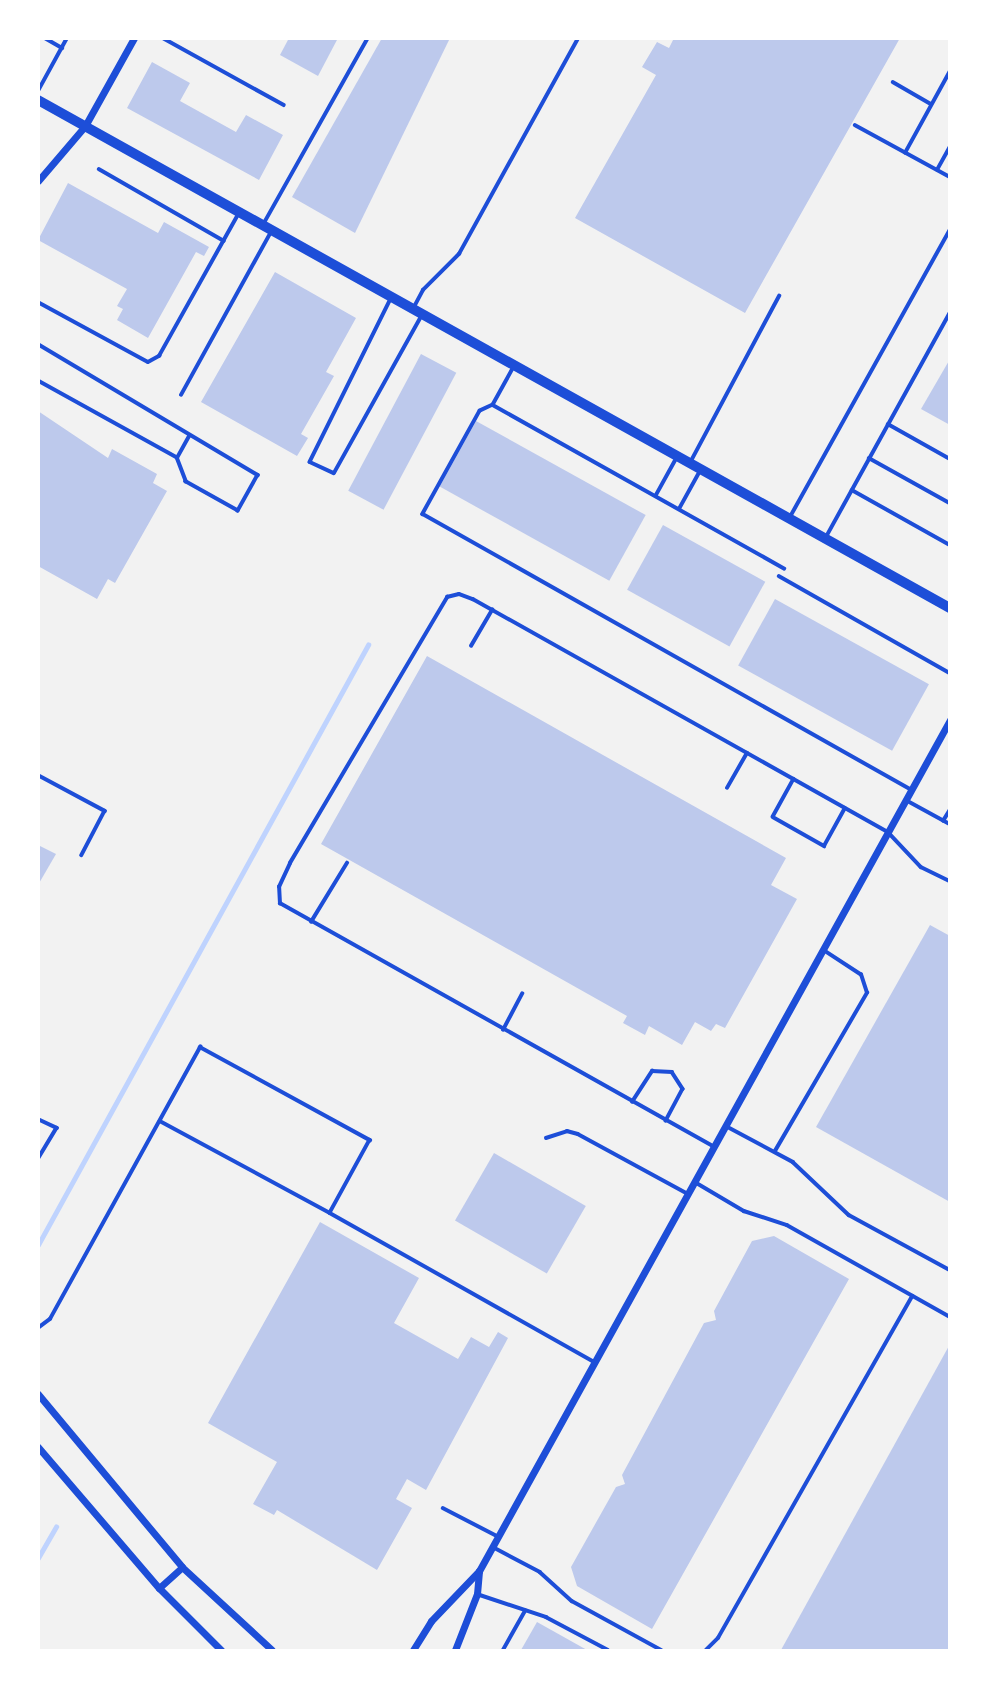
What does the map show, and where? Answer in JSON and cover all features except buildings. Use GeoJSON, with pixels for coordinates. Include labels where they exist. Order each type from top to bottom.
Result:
{"type":"FeatureCollection","features":[{"type":"Feature","properties":{"kind":"street"},"geometry":{"type":"LineString","coordinates":[[38,181],[85,126],[134,38]]}},
{"type":"Feature","properties":{"kind":"street"},"geometry":{"type":"LineString","coordinates":[[38,100],[950,608]]}},
{"type":"Feature","properties":{"kind":"street"},"geometry":{"type":"LineString","coordinates":[[413,1650],[431,1621],[479,1571],[950,720]]}},
{"type":"Feature","properties":{"kind":"street"},"geometry":{"type":"LineString","coordinates":[[38,1394],[182,1567],[272,1650]]}},
{"type":"Feature","properties":{"kind":"street"},"geometry":{"type":"LineString","coordinates":[[38,1447],[159,1588],[221,1650]]}},
{"type":"Feature","properties":{"kind":"street"},"geometry":{"type":"LineString","coordinates":[[159,1588],[182,1567]]}},
{"type":"Feature","properties":{"kind":"street"},"geometry":{"type":"LineString","coordinates":[[455,1650],[477,1594],[479,1571]]}},
{"type":"Feature","properties":{"kind":"lane"},"geometry":{"type":"LineString","coordinates":[[45,38],[62,48]]}},
{"type":"Feature","properties":{"kind":"lane"},"geometry":{"type":"LineString","coordinates":[[38,91],[67,38]]}},
{"type":"Feature","properties":{"kind":"lane"},"geometry":{"type":"LineString","coordinates":[[163,38],[284,106]]}},
{"type":"Feature","properties":{"kind":"lane"},"geometry":{"type":"LineString","coordinates":[[180,395],[368,38]]}},
{"type":"Feature","properties":{"kind":"lane"},"geometry":{"type":"LineString","coordinates":[[392,298],[310,462],[334,474],[418,312],[423,290],[459,254],[578,38]]}},
{"type":"Feature","properties":{"kind":"lane"},"geometry":{"type":"LineString","coordinates":[[905,153],[950,71]]}},
{"type":"Feature","properties":{"kind":"lane"},"geometry":{"type":"LineString","coordinates":[[893,82],[932,104]]}},
{"type":"Feature","properties":{"kind":"lane"},"geometry":{"type":"LineString","coordinates":[[855,125],[950,177]]}},
{"type":"Feature","properties":{"kind":"lane"},"geometry":{"type":"LineString","coordinates":[[937,170],[950,147]]}},
{"type":"Feature","properties":{"kind":"lane"},"geometry":{"type":"LineString","coordinates":[[99,169],[224,240]]}},
{"type":"Feature","properties":{"kind":"lane"},"geometry":{"type":"LineString","coordinates":[[38,302],[148,362],[159,356],[240,212]]}},
{"type":"Feature","properties":{"kind":"lane"},"geometry":{"type":"LineString","coordinates":[[789,519],[950,229]]}},
{"type":"Feature","properties":{"kind":"lane"},"geometry":{"type":"LineString","coordinates":[[689,464],[779,296]]}},
{"type":"Feature","properties":{"kind":"lane"},"geometry":{"type":"LineString","coordinates":[[825,539],[950,312]]}},
{"type":"Feature","properties":{"kind":"lane"},"geometry":{"type":"LineString","coordinates":[[38,344],[182,425],[189,436],[258,475],[238,511],[186,482],[177,458],[38,381]]}},
{"type":"Feature","properties":{"kind":"lane"},"geometry":{"type":"LineString","coordinates":[[514,366],[493,405],[480,411],[423,514],[911,790]]}},
{"type":"Feature","properties":{"kind":"lane"},"geometry":{"type":"LineString","coordinates":[[493,405],[784,568]]}},
{"type":"Feature","properties":{"kind":"lane"},"geometry":{"type":"LineString","coordinates":[[888,424],[950,459]]}},
{"type":"Feature","properties":{"kind":"lane"},"geometry":{"type":"LineString","coordinates":[[177,458],[189,436]]}},
{"type":"Feature","properties":{"kind":"lane"},"geometry":{"type":"LineString","coordinates":[[656,496],[677,457]]}},
{"type":"Feature","properties":{"kind":"lane"},"geometry":{"type":"LineString","coordinates":[[869,458],[950,503]]}},
{"type":"Feature","properties":{"kind":"lane"},"geometry":{"type":"LineString","coordinates":[[679,509],[700,470]]}},
{"type":"Feature","properties":{"kind":"lane"},"geometry":{"type":"LineString","coordinates":[[852,490],[950,545]]}},
{"type":"Feature","properties":{"kind":"lane"},"geometry":{"type":"LineString","coordinates":[[779,576],[950,673]]}},
{"type":"Feature","properties":{"kind":"lane"},"geometry":{"type":"LineString","coordinates":[[714,1147],[280,904],[279,887],[349,760],[447,597],[459,594],[492,610],[888,832],[921,867],[950,881]]}},
{"type":"Feature","properties":{"kind":"lane"},"geometry":{"type":"LineString","coordinates":[[471,646],[492,610]]}},
{"type":"Feature","properties":{"kind":"lane"},"geometry":{"type":"LineString","coordinates":[[727,789],[747,753]]}},
{"type":"Feature","properties":{"kind":"lane"},"geometry":{"type":"LineString","coordinates":[[38,775],[105,811],[82,855]]}},
{"type":"Feature","properties":{"kind":"lane"},"geometry":{"type":"LineString","coordinates":[[794,779],[774,817],[824,846],[845,808]]}},
{"type":"Feature","properties":{"kind":"lane"},"geometry":{"type":"LineString","coordinates":[[906,800],[950,824]]}},
{"type":"Feature","properties":{"kind":"lane"},"geometry":{"type":"LineString","coordinates":[[943,821],[950,810]]}},
{"type":"Feature","properties":{"kind":"lane"},"geometry":{"type":"LineString","coordinates":[[311,922],[346,863]]}},
{"type":"Feature","properties":{"kind":"lane"},"geometry":{"type":"LineString","coordinates":[[775,1151],[867,993],[861,975],[823,950]]}},
{"type":"Feature","properties":{"kind":"lane"},"geometry":{"type":"LineString","coordinates":[[503,1030],[523,994]]}},
{"type":"Feature","properties":{"kind":"lane"},"geometry":{"type":"LineString","coordinates":[[38,1328],[50,1319],[200,1048],[370,1140],[330,1213]]}},
{"type":"Feature","properties":{"kind":"lane"},"geometry":{"type":"LineString","coordinates":[[632,1102],[652,1070],[672,1072],[683,1089],[666,1121]]}},
{"type":"Feature","properties":{"kind":"lane"},"geometry":{"type":"LineString","coordinates":[[38,1119],[57,1128],[38,1160]]}},
{"type":"Feature","properties":{"kind":"lane"},"geometry":{"type":"LineString","coordinates":[[159,1121],[330,1213],[595,1362]]}},
{"type":"Feature","properties":{"kind":"lane"},"geometry":{"type":"LineString","coordinates":[[726,1126],[793,1162],[849,1215],[950,1270]]}},
{"type":"Feature","properties":{"kind":"lane"},"geometry":{"type":"LineString","coordinates":[[547,1138],[567,1131],[578,1134],[688,1194]]}},
{"type":"Feature","properties":{"kind":"lane"},"geometry":{"type":"LineString","coordinates":[[695,1181],[744,1211],[787,1226],[950,1317]]}},
{"type":"Feature","properties":{"kind":"lane"},"geometry":{"type":"LineString","coordinates":[[706,1650],[724,1626],[912,1296]]}},
{"type":"Feature","properties":{"kind":"lane"},"geometry":{"type":"LineString","coordinates":[[443,1508],[498,1536]]}},
{"type":"Feature","properties":{"kind":"lane"},"geometry":{"type":"LineString","coordinates":[[492,1547],[540,1572],[572,1601],[661,1650]]}},
{"type":"Feature","properties":{"kind":"lane"},"geometry":{"type":"LineString","coordinates":[[477,1594],[545,1617],[608,1650]]}},
{"type":"Feature","properties":{"kind":"lane"},"geometry":{"type":"LineString","coordinates":[[503,1650],[525,1611]]}},
{"type":"Feature","properties":{"kind":"waterway"},"geometry":{"type":"LineString","coordinates":[[38,1245],[368,645]]}},
{"type":"Feature","properties":{"kind":"waterway"},"geometry":{"type":"LineString","coordinates":[[38,1558],[56,1527]]}}]}
